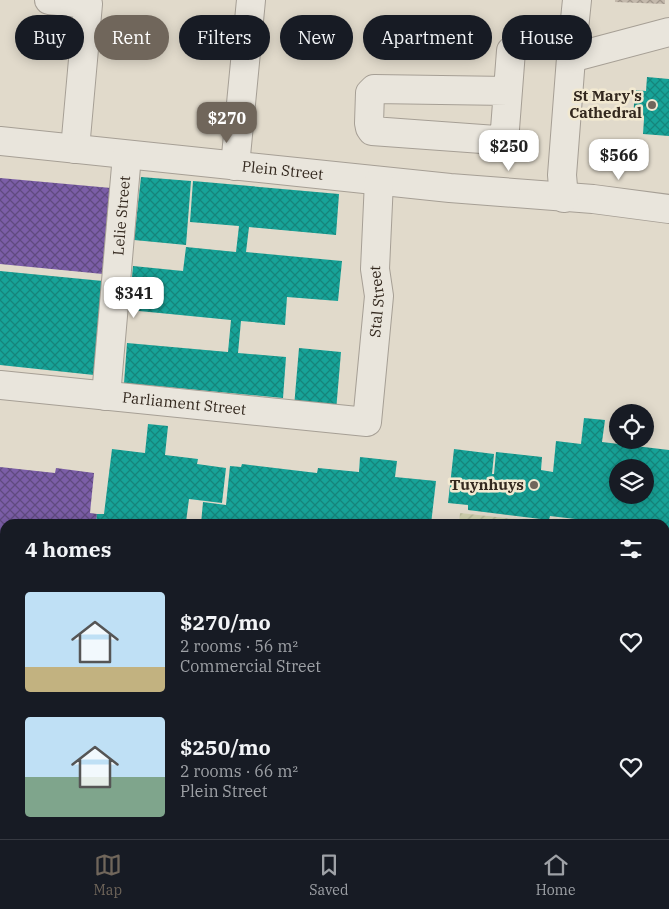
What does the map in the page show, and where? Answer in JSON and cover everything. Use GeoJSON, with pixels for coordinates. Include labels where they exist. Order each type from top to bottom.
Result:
{"type":"FeatureCollection","features":[{"type":"Feature","properties":{"kind":"street"},"geometry":{"type":"LineString","coordinates":[[49,0],[88,4],[75,149]]}},
{"type":"Feature","properties":{"kind":"street"},"geometry":{"type":"LineString","coordinates":[[235,166],[251,0]]}},
{"type":"Feature","properties":{"kind":"street"},"geometry":{"type":"LineString","coordinates":[[575,15],[577,0]]}},
{"type":"Feature","properties":{"kind":"street"},"geometry":{"type":"LineString","coordinates":[[592,52],[669,32]]}},
{"type":"Feature","properties":{"kind":"street"},"geometry":{"type":"LineString","coordinates":[[508,91],[374,89],[370,93],[368,123],[372,131],[496,140],[503,135],[505,129],[508,91],[510,60]]}},
{"type":"Feature","properties":{"kind":"street"},"geometry":{"type":"LineString","coordinates":[[564,198],[562,175],[571,60]]}},
{"type":"Feature","properties":{"kind":"street","name":"Plein Street"},"geometry":{"type":"LineString","coordinates":[[0,141],[379,181],[593,199],[669,209]]}},
{"type":"Feature","properties":{"kind":"street","name":"Lelie Street"},"geometry":{"type":"LineString","coordinates":[[106,396],[127,155]]}},
{"type":"Feature","properties":{"kind":"street","name":"Stal Street"},"geometry":{"type":"LineString","coordinates":[[367,422],[379,296],[375,269],[379,181]]}},
{"type":"Feature","properties":{"kind":"street","name":"Parliament Street"},"geometry":{"type":"LineString","coordinates":[[0,385],[367,422]]}},
{"type":"Feature","properties":{"kind":"green space"},"geometry":{"type":"Polygon","coordinates":[[[460,513],[515,519],[459,519],[460,513]]]}},
{"type":"Feature","properties":{"kind":"building: Offices"},"geometry":{"type":"Polygon","coordinates":[[[0,178],[111,188],[103,274],[0,264],[0,178]]]}},
{"type":"Feature","properties":{"kind":"building: Offices"},"geometry":{"type":"Polygon","coordinates":[[[0,467],[55,473],[56,468],[94,473],[90,513],[97,514],[96,519],[0,519],[0,467]]]}},
{"type":"Feature","properties":{"kind":"building: Public","name":"St Mary's Cathedral"},"geometry":{"type":"Polygon","coordinates":[[[647,77],[669,79],[669,136],[643,134],[644,119],[633,118],[635,90],[646,91],[647,77]]]}},
{"type":"Feature","properties":{"kind":"building: Public"},"geometry":{"type":"Polygon","coordinates":[[[141,177],[191,181],[186,245],[134,240],[141,177]]]}},
{"type":"Feature","properties":{"kind":"building: Public"},"geometry":{"type":"Polygon","coordinates":[[[193,181],[339,194],[336,235],[249,227],[246,252],[342,261],[338,301],[287,297],[285,325],[241,321],[238,353],[286,357],[283,398],[124,383],[127,343],[228,352],[231,320],[129,310],[133,266],[183,271],[186,247],[236,252],[239,226],[190,222],[193,181]]]}},
{"type":"Feature","properties":{"kind":"building: Public"},"geometry":{"type":"Polygon","coordinates":[[[0,271],[103,281],[94,375],[0,365],[0,271]]]}},
{"type":"Feature","properties":{"kind":"building: Public"},"geometry":{"type":"Polygon","coordinates":[[[299,348],[341,352],[336,411],[294,407],[299,348]]]}},
{"type":"Feature","properties":{"kind":"building: Public","name":"Tuynhuys"},"geometry":{"type":"Polygon","coordinates":[[[584,418],[605,420],[602,442],[609,443],[609,449],[654,448],[669,450],[669,519],[575,519],[550,516],[549,519],[541,519],[468,510],[468,505],[448,503],[454,449],[494,454],[492,474],[494,474],[496,452],[542,457],[541,470],[553,472],[556,441],[581,444],[584,418]]]}},
{"type":"Feature","properties":{"kind":"building: Public"},"geometry":{"type":"Polygon","coordinates":[[[148,424],[168,426],[165,455],[198,459],[197,464],[226,468],[222,503],[189,499],[186,519],[96,519],[97,514],[104,514],[112,449],[145,453],[148,424]]]}},
{"type":"Feature","properties":{"kind":"building: Public"},"geometry":{"type":"Polygon","coordinates":[[[360,457],[397,461],[395,477],[436,481],[432,519],[201,519],[203,502],[226,505],[230,466],[241,467],[242,464],[317,473],[318,468],[359,472],[360,457]]]}},
{"type":"Feature","properties":{"kind":"building: Other"},"geometry":{"type":"Polygon","coordinates":[[[615,0],[665,0],[665,4],[615,2],[615,0]]]}},
{"type":"Feature","properties":{"kind":"place","name":"St Mary's Cathedral"},"geometry":{"type":"Point","coordinates":[652,105]}},
{"type":"Feature","properties":{"kind":"place","name":"Tuynhuys"},"geometry":{"type":"Point","coordinates":[534,485]}}]}
